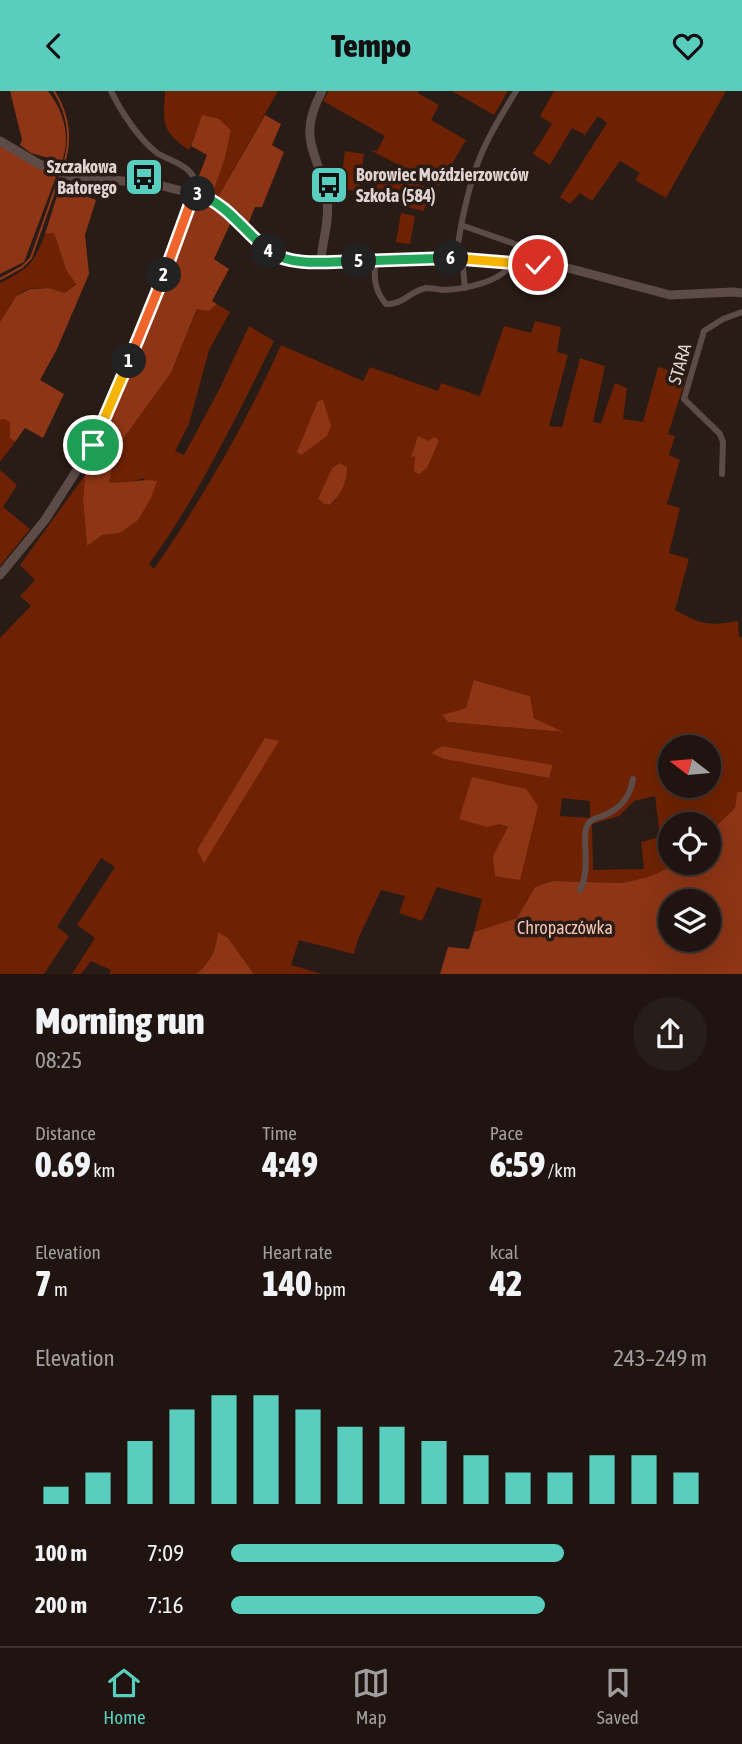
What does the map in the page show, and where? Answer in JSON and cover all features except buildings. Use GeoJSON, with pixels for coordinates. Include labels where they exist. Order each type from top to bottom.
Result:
{"type":"FeatureCollection","features":[{"type":"Feature","properties":{"kind":"street"},"geometry":{"type":"LineString","coordinates":[[0,575],[45,520],[93,445],[107,417],[194,193],[196,184],[191,173],[180,164],[158,154],[127,119],[111,91]]}},
{"type":"Feature","properties":{"kind":"street"},"geometry":{"type":"LineString","coordinates":[[321,261],[328,204],[309,131],[312,114],[322,91]]}},
{"type":"Feature","properties":{"kind":"street"},"geometry":{"type":"LineString","coordinates":[[465,288],[459,258],[461,225],[476,168],[516,91]]}},
{"type":"Feature","properties":{"kind":"street"},"geometry":{"type":"LineString","coordinates":[[0,141],[70,176],[139,182],[209,198],[222,206],[274,254],[298,260],[459,258],[564,267]]}},
{"type":"Feature","properties":{"kind":"street"},"geometry":{"type":"LineString","coordinates":[[461,225],[515,244],[564,267],[670,295],[739,291]]}},
{"type":"Feature","properties":{"kind":"street"},"geometry":{"type":"LineString","coordinates":[[376,260],[373,282],[386,304],[403,301],[428,288],[465,288],[496,276],[509,268],[511,263]]}},
{"type":"Feature","properties":{"kind":"street","name":"STARA"},"geometry":{"type":"LineString","coordinates":[[722,474],[723,442],[720,434],[684,398],[705,331],[723,319],[742,312]]}},
{"type":"Feature","properties":{"kind":"street"},"geometry":{"type":"LineString","coordinates":[[580,890],[587,871],[586,828],[592,820],[622,805],[629,794],[633,779]]}},
{"type":"Feature","properties":{"kind":"shaded area"},"geometry":{"type":"Polygon","coordinates":[[[165,91],[278,91],[218,197],[213,193],[231,129],[202,116],[189,150],[173,137],[166,125],[165,91]]]}},
{"type":"Feature","properties":{"kind":"shaded area"},"geometry":{"type":"Polygon","coordinates":[[[329,91],[419,91],[418,93],[439,105],[431,120],[466,140],[439,186],[370,150],[377,151],[385,136],[323,101],[329,91]]]}},
{"type":"Feature","properties":{"kind":"shaded area"},"geometry":{"type":"Polygon","coordinates":[[[452,91],[508,91],[494,115],[452,91]]]}},
{"type":"Feature","properties":{"kind":"shaded area"},"geometry":{"type":"Polygon","coordinates":[[[554,91],[726,91],[666,198],[635,180],[640,173],[620,161],[592,201],[580,193],[570,204],[560,197],[607,123],[598,116],[585,135],[572,128],[550,165],[533,154],[552,124],[540,116],[554,91]]]}},
{"type":"Feature","properties":{"kind":"shaded area"},"geometry":{"type":"Polygon","coordinates":[[[345,151],[364,154],[359,191],[340,189],[345,151]]]}},
{"type":"Feature","properties":{"kind":"shaded area"},"geometry":{"type":"Polygon","coordinates":[[[383,169],[435,191],[423,211],[373,198],[383,169]]]}},
{"type":"Feature","properties":{"kind":"shaded area"},"geometry":{"type":"Polygon","coordinates":[[[401,213],[415,216],[410,244],[396,242],[401,213]]]}},
{"type":"Feature","properties":{"kind":"shaded area"},"geometry":{"type":"Polygon","coordinates":[[[54,233],[66,270],[76,283],[65,293],[33,288],[21,293],[11,303],[0,322],[0,283],[29,264],[45,234],[54,233]]]}},
{"type":"Feature","properties":{"kind":"shaded area"},"geometry":{"type":"Polygon","coordinates":[[[217,304],[230,312],[209,350],[189,424],[175,451],[184,455],[249,326],[274,341],[201,483],[149,564],[154,569],[223,460],[281,345],[363,381],[370,367],[438,391],[441,383],[480,396],[504,326],[531,333],[535,321],[561,327],[557,352],[568,355],[549,426],[562,427],[580,358],[605,366],[593,422],[601,423],[615,383],[627,388],[623,419],[643,422],[658,367],[687,375],[668,434],[675,436],[669,455],[680,460],[667,504],[680,508],[669,553],[689,559],[675,610],[705,623],[738,621],[739,637],[742,637],[742,792],[737,793],[735,808],[721,821],[721,812],[658,812],[658,821],[655,796],[634,801],[619,816],[592,824],[593,870],[644,869],[641,842],[658,838],[658,873],[622,883],[551,881],[535,887],[517,918],[474,932],[482,899],[437,887],[422,921],[399,913],[405,896],[381,890],[358,939],[354,954],[299,940],[291,965],[322,974],[254,974],[228,938],[218,933],[211,956],[196,974],[109,974],[111,970],[91,961],[81,974],[72,974],[95,938],[77,925],[115,867],[101,858],[57,927],[69,936],[44,974],[0,974],[0,638],[31,606],[20,596],[35,580],[20,565],[85,475],[83,500],[87,545],[102,534],[120,533],[145,478],[125,483],[109,482],[118,446],[171,373],[198,308],[209,311],[217,304]],[[338,463],[332,468],[319,500],[324,504],[329,505],[336,500],[338,463]],[[475,680],[466,708],[443,715],[448,722],[561,732],[534,718],[530,696],[475,680]],[[442,746],[432,753],[444,759],[549,778],[553,766],[442,746]],[[562,798],[560,816],[590,818],[590,801],[562,798]],[[538,806],[499,824],[509,828],[493,856],[538,806]]]}},
{"type":"Feature","properties":{"kind":"shaded area"},"geometry":{"type":"Polygon","coordinates":[[[4,419],[10,423],[10,438],[15,442],[0,462],[0,420],[4,419]]]}},
{"type":"Feature","properties":{"kind":"shaded area"},"geometry":{"type":"Polygon","coordinates":[[[0,470],[17,485],[3,507],[30,529],[0,566],[0,470]]]}},
{"type":"Feature","properties":{"kind":"green space"},"geometry":{"type":"Polygon","coordinates":[[[10,91],[48,91],[62,116],[66,134],[62,162],[31,153],[20,145],[22,140],[10,91]]]}},
{"type":"Feature","properties":{"kind":"green space"},"geometry":{"type":"Polygon","coordinates":[[[202,115],[219,119],[231,130],[213,193],[202,188],[198,178],[207,155],[191,146],[202,115]]]}},
{"type":"Feature","properties":{"kind":"green space"},"geometry":{"type":"Polygon","coordinates":[[[265,115],[281,124],[272,145],[284,152],[262,207],[255,207],[248,224],[240,213],[218,197],[265,115]]]}},
{"type":"Feature","properties":{"kind":"green space"},"geometry":{"type":"Polygon","coordinates":[[[0,145],[56,177],[24,262],[0,274],[0,145]]]}},
{"type":"Feature","properties":{"kind":"green space"},"geometry":{"type":"Polygon","coordinates":[[[62,180],[81,184],[80,194],[96,200],[85,235],[89,274],[57,349],[40,380],[64,394],[43,438],[25,428],[15,442],[10,438],[10,423],[4,419],[0,420],[0,322],[16,296],[30,289],[49,288],[65,293],[76,284],[66,270],[54,233],[45,234],[62,180]]]}},
{"type":"Feature","properties":{"kind":"green space"},"geometry":{"type":"Polygon","coordinates":[[[200,201],[211,205],[232,220],[214,259],[229,269],[212,301],[217,304],[209,311],[197,309],[171,373],[118,446],[109,482],[157,481],[151,498],[138,520],[120,533],[102,535],[87,546],[83,500],[85,475],[116,408],[193,210],[200,201]]]}},
{"type":"Feature","properties":{"kind":"green space"},"geometry":{"type":"Polygon","coordinates":[[[323,400],[331,426],[327,436],[301,455],[297,452],[318,401],[323,400]]]}},
{"type":"Feature","properties":{"kind":"green space"},"geometry":{"type":"Polygon","coordinates":[[[418,436],[429,441],[434,437],[439,440],[427,468],[419,474],[414,472],[415,456],[411,457],[418,436]]]}},
{"type":"Feature","properties":{"kind":"green space"},"geometry":{"type":"Polygon","coordinates":[[[339,463],[347,467],[346,478],[340,493],[329,505],[324,504],[318,499],[332,468],[339,463]]]}},
{"type":"Feature","properties":{"kind":"green space"},"geometry":{"type":"Polygon","coordinates":[[[474,680],[530,696],[534,718],[563,732],[448,722],[442,715],[466,708],[474,680]]]}},
{"type":"Feature","properties":{"kind":"green space"},"geometry":{"type":"Polygon","coordinates":[[[265,738],[279,741],[204,863],[197,850],[265,738]]]}},
{"type":"Feature","properties":{"kind":"green space"},"geometry":{"type":"Polygon","coordinates":[[[442,746],[553,765],[549,778],[444,759],[431,753],[442,746]]]}},
{"type":"Feature","properties":{"kind":"green space"},"geometry":{"type":"Polygon","coordinates":[[[472,777],[526,789],[538,806],[520,880],[495,876],[493,856],[508,827],[499,824],[487,827],[459,819],[472,777]]]}},
{"type":"Feature","properties":{"kind":"green space","name":"Chropaczówka"},"geometry":{"type":"Polygon","coordinates":[[[737,792],[742,792],[742,974],[440,974],[448,947],[469,949],[474,932],[517,918],[535,887],[552,881],[622,883],[658,873],[658,875],[721,875],[721,821],[735,808],[737,792]]]}},
{"type":"Feature","properties":{"kind":"green space"},"geometry":{"type":"Polygon","coordinates":[[[218,932],[228,938],[254,974],[196,974],[211,956],[218,932]]]}},
{"type":"Feature","properties":{"kind":"waterway"},"geometry":{"type":"LineString","coordinates":[[54,91],[68,129],[62,170]]}},
{"type":"Feature","properties":{"kind":"waterway"},"geometry":{"type":"LineString","coordinates":[[0,279],[22,267],[31,258],[60,175]]}},
{"type":"Feature","properties":{"kind":"place","name":"Szczakowa Batorego"},"geometry":{"type":"Point","coordinates":[144,177]}},
{"type":"Feature","properties":{"kind":"place","name":"Borowiec Moździerzowców Szkoła (584)"},"geometry":{"type":"Point","coordinates":[329,185]}},
{"type":"Feature","properties":{"kind":"route"},"geometry":{"type":"LineString","coordinates":[[93,445],[107,417],[194,193],[216,201],[258,242],[274,254],[291,259],[342,261],[462,258],[538,265]]}}]}
